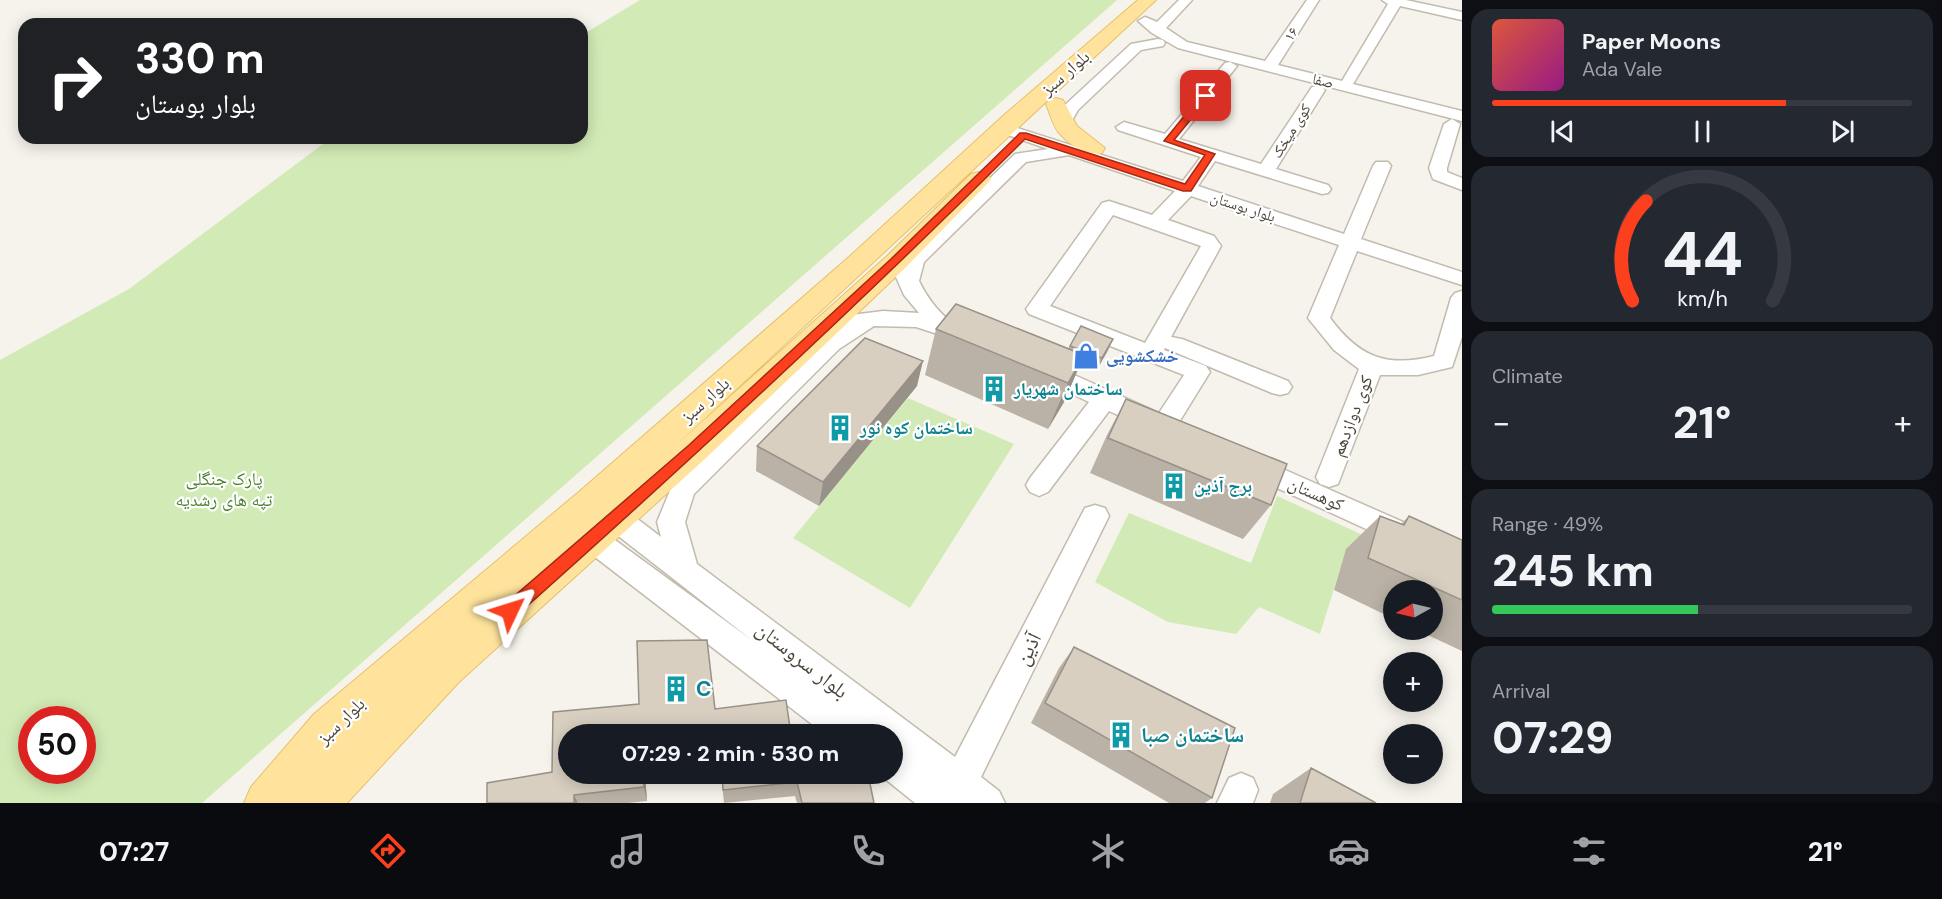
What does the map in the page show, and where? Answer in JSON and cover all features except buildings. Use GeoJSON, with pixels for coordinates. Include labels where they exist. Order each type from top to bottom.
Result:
{"type":"FeatureCollection","features":[{"type":"Feature","properties":{"kind":"main road","name":"بلوار سبز"},"geometry":{"type":"LineString","coordinates":[[267,803],[329,729],[592,519],[828,324],[903,270],[1017,128],[1060,113],[1121,44],[1155,19]]}},
{"type":"Feature","properties":{"kind":"main road","name":"بلوار سبز"},"geometry":{"type":"LineString","coordinates":[[316,803],[444,668],[592,519],[858,263],[1017,128],[1155,19]]}},
{"type":"Feature","properties":{"kind":"main road"},"geometry":{"type":"LineString","coordinates":[[1060,113],[1068,130],[1094,148]]}},
{"type":"Feature","properties":{"kind":"street"},"geometry":{"type":"LineString","coordinates":[[1060,113],[1071,108],[1136,47],[1155,19],[1186,0]]}},
{"type":"Feature","properties":{"kind":"street","name":"۱۶"},"geometry":{"type":"LineString","coordinates":[[1269,67],[1313,0]]}},
{"type":"Feature","properties":{"kind":"street"},"geometry":{"type":"LineString","coordinates":[[1349,80],[1396,0],[1462,14]]}},
{"type":"Feature","properties":{"kind":"street","name":"صفا"},"geometry":{"type":"LineString","coordinates":[[1155,19],[1183,45],[1459,110]]}},
{"type":"Feature","properties":{"kind":"street"},"geometry":{"type":"LineString","coordinates":[[1168,141],[1230,66]]}},
{"type":"Feature","properties":{"kind":"street","name":"کوی میخک"},"geometry":{"type":"LineString","coordinates":[[1265,172],[1317,90]]}},
{"type":"Feature","properties":{"kind":"street"},"geometry":{"type":"LineString","coordinates":[[1459,110],[1438,168],[1438,175],[1462,185]]}},
{"type":"Feature","properties":{"kind":"street","name":"کوی میخک"},"geometry":{"type":"LineString","coordinates":[[1124,127],[1323,189]]}},
{"type":"Feature","properties":{"kind":"street","name":"بلوار بوستان"},"geometry":{"type":"LineString","coordinates":[[1017,128],[1094,148],[1462,279]]}},
{"type":"Feature","properties":{"kind":"street","name":"بلوار بوستان"},"geometry":{"type":"LineString","coordinates":[[1017,128],[1070,150],[1190,184]]}},
{"type":"Feature","properties":{"kind":"street"},"geometry":{"type":"LineString","coordinates":[[940,324],[915,295],[903,270],[1021,158],[1070,150]]}},
{"type":"Feature","properties":{"kind":"street"},"geometry":{"type":"LineString","coordinates":[[1155,223],[1190,184],[1210,154]]}},
{"type":"Feature","properties":{"kind":"street"},"geometry":{"type":"LineString","coordinates":[[1352,238],[1382,166]]}},
{"type":"Feature","properties":{"kind":"street"},"geometry":{"type":"LineString","coordinates":[[1155,346],[1211,246],[1207,240],[1113,207],[1106,208],[1037,309],[1280,387]]}},
{"type":"Feature","properties":{"kind":"street","name":"بلوار بوستان"},"geometry":{"type":"LineString","coordinates":[[1352,238],[1462,269]]}},
{"type":"Feature","properties":{"kind":"street","name":"کوی دوازدهم"},"geometry":{"type":"LineString","coordinates":[[1329,477],[1372,366],[1326,330],[1319,318],[1352,238]]}},
{"type":"Feature","properties":{"kind":"street"},"geometry":{"type":"LineString","coordinates":[[1372,366],[1428,368],[1444,361],[1462,298]]}},
{"type":"Feature","properties":{"kind":"street"},"geometry":{"type":"LineString","coordinates":[[685,571],[671,522],[683,488],[831,344],[855,327],[881,317]]}},
{"type":"Feature","properties":{"kind":"street"},"geometry":{"type":"LineString","coordinates":[[828,324],[881,317],[917,319],[940,324],[992,347]]}},
{"type":"Feature","properties":{"kind":"street"},"geometry":{"type":"LineString","coordinates":[[1022,361],[1174,430],[1198,372],[1155,346]]}},
{"type":"Feature","properties":{"kind":"street"},"geometry":{"type":"LineString","coordinates":[[1039,485],[1105,398]]}},
{"type":"Feature","properties":{"kind":"street","name":"کوهستان"},"geometry":{"type":"LineString","coordinates":[[1228,454],[1462,561]]}},
{"type":"Feature","properties":{"kind":"street","name":"آذین"},"geometry":{"type":"LineString","coordinates":[[951,796],[1095,516]]}},
{"type":"Feature","properties":{"kind":"street","name":"بلوار سروستان"},"geometry":{"type":"LineString","coordinates":[[592,519],[685,571],[951,796]]}},
{"type":"Feature","properties":{"kind":"street","name":"بلوار سروستان"},"geometry":{"type":"LineString","coordinates":[[592,519],[840,724]]}},
{"type":"Feature","properties":{"kind":"street","name":"بلوار سروستان"},"geometry":{"type":"LineString","coordinates":[[903,771],[951,796],[987,803]]}},
{"type":"Feature","properties":{"kind":"green space","name":"پارک جنگلی تپه های رشدیه"},"geometry":{"type":"Polygon","coordinates":[[[640,0],[1117,0],[202,803],[0,803],[0,360],[129,289],[323,144],[588,144],[588,31],[640,0]]]}},
{"type":"Feature","properties":{"kind":"green space"},"geometry":{"type":"Polygon","coordinates":[[[908,398],[1014,444],[910,608],[793,538],[908,398]]]}},
{"type":"Feature","properties":{"kind":"green space"},"geometry":{"type":"Polygon","coordinates":[[[1277,496],[1405,554],[1346,550],[1320,634],[1259,607],[1236,634],[1168,622],[1095,582],[1129,513],[1251,563],[1277,496]]]}},
{"type":"Feature","properties":{"kind":"place","name":"خشکشویی"},"geometry":{"type":"Point","coordinates":[1086,356]}},
{"type":"Feature","properties":{"kind":"place","name":"ساختمان شهریار"},"geometry":{"type":"Point","coordinates":[994,389]}},
{"type":"Feature","properties":{"kind":"place","name":"ساختمان کوه نور"},"geometry":{"type":"Point","coordinates":[840,428]}},
{"type":"Feature","properties":{"kind":"place","name":"برج آذین"},"geometry":{"type":"Point","coordinates":[1174,486]}},
{"type":"Feature","properties":{"kind":"place","name":"C"},"geometry":{"type":"Point","coordinates":[676,689]}},
{"type":"Feature","properties":{"kind":"place","name":"ساختمان صبا"},"geometry":{"type":"Point","coordinates":[1121,735]}},
{"type":"Feature","properties":{"kind":"route"},"geometry":{"type":"LineString","coordinates":[[510,611],[694,449],[896,262],[1023,135],[1187,189],[1210,154],[1168,141],[1206,96]]}}]}
